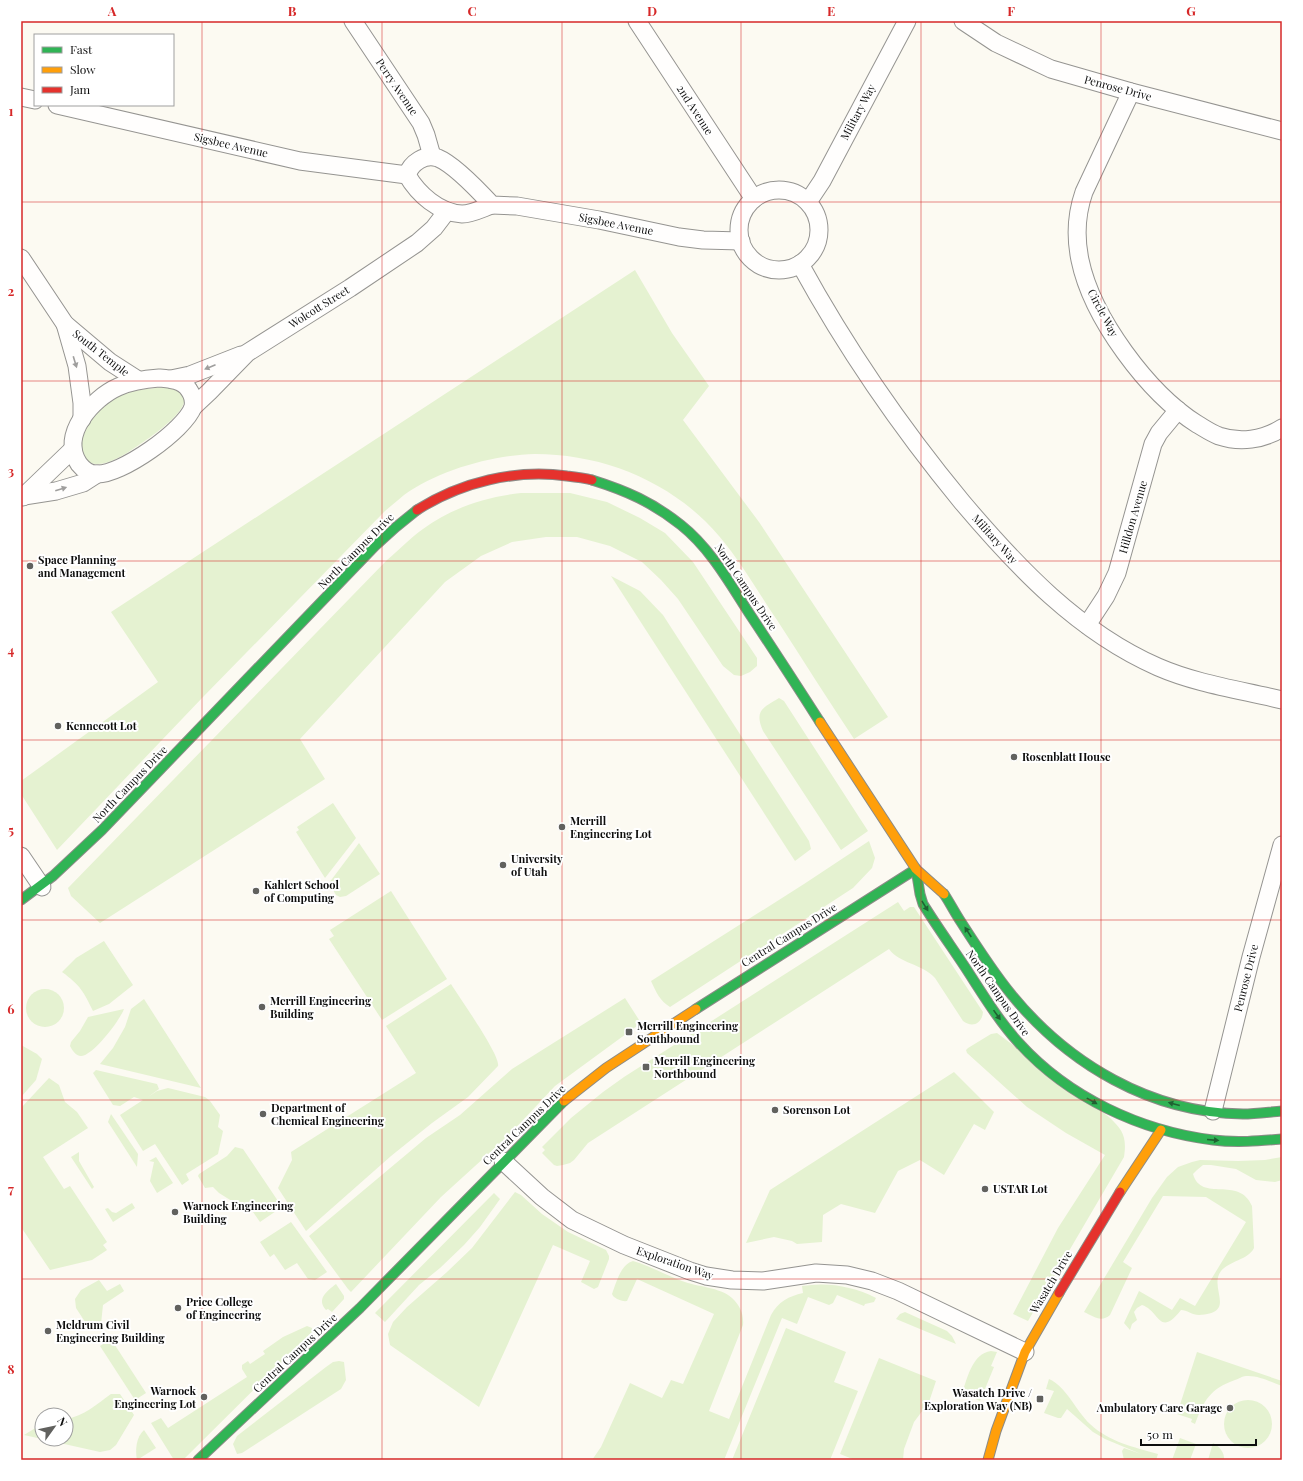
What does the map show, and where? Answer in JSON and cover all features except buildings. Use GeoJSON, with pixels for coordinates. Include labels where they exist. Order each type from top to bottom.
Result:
{"type":"FeatureCollection","features":[{"type":"Feature","properties":{"kind":"main road","name":"North Campus Drive"},"geometry":{"type":"LineString","coordinates":[[21,900],[42,887],[62,870],[389,532],[418,509],[450,492],[487,479],[509,475],[561,474],[588,479],[619,488],[637,496],[660,509],[681,525],[701,544],[734,588],[916,869],[940,889],[989,965],[1012,996],[1042,1028],[1066,1049],[1100,1073],[1136,1091],[1172,1104],[1234,1114],[1282,1112]]}},
{"type":"Feature","properties":{"kind":"main road","name":"North Campus Drive"},"geometry":{"type":"LineString","coordinates":[[916,869],[922,901],[999,1018],[1025,1050],[1080,1095],[1122,1116],[1161,1130],[1207,1139],[1231,1141],[1248,1142],[1282,1139]]}},
{"type":"Feature","properties":{"kind":"main road","name":"Central Campus Drive"},"geometry":{"type":"LineString","coordinates":[[198,1460],[360,1308],[503,1161],[567,1098],[606,1068],[666,1028],[916,869]]}},
{"type":"Feature","properties":{"kind":"main road"},"geometry":{"type":"LineString","coordinates":[[1066,1049],[1076,1067]]}},
{"type":"Feature","properties":{"kind":"main road"},"geometry":{"type":"LineString","coordinates":[[1259,1123],[1282,1112]]}},
{"type":"Feature","properties":{"kind":"main road"},"geometry":{"type":"LineString","coordinates":[[1148,1114],[1161,1130],[1178,1124]]}},
{"type":"Feature","properties":{"kind":"main road","name":"Wasatch Drive"},"geometry":{"type":"LineString","coordinates":[[988,1460],[996,1431],[1025,1352],[1059,1292],[1115,1200],[1161,1130]]}},
{"type":"Feature","properties":{"kind":"street","name":"Perry Avenue"},"geometry":{"type":"LineString","coordinates":[[353,21],[421,123],[432,156]]}},
{"type":"Feature","properties":{"kind":"street","name":"2nd Avenue"},"geometry":{"type":"LineString","coordinates":[[637,21],[754,199]]}},
{"type":"Feature","properties":{"kind":"street","name":"Military Way"},"geometry":{"type":"LineString","coordinates":[[808,202],[822,181],[906,21]]}},
{"type":"Feature","properties":{"kind":"street","name":"Penrose Drive"},"geometry":{"type":"LineString","coordinates":[[963,21],[996,43],[1051,69],[1131,92],[1282,131]]}},
{"type":"Feature","properties":{"kind":"street","name":"Circle Way"},"geometry":{"type":"LineString","coordinates":[[1131,92],[1084,192],[1079,207],[1076,224],[1076,242],[1086,282],[1106,323],[1135,365],[1152,385],[1178,410],[1217,436],[1231,439],[1258,439],[1270,435],[1282,428]]}},
{"type":"Feature","properties":{"kind":"street"},"geometry":{"type":"LineString","coordinates":[[21,97],[34,100]]}},
{"type":"Feature","properties":{"kind":"street","name":"Sigsbee Avenue"},"geometry":{"type":"LineString","coordinates":[[61,106],[300,160],[407,175],[415,188],[422,195],[447,211],[462,214],[492,205],[517,206],[591,218],[703,240],[741,241]]}},
{"type":"Feature","properties":{"kind":"street"},"geometry":{"type":"LineString","coordinates":[[407,175],[409,168],[414,163],[426,157],[432,156],[439,158],[476,188],[492,205]]}},
{"type":"Feature","properties":{"kind":"street"},"geometry":{"type":"LineString","coordinates":[[784,190],[797,194],[808,202],[815,214],[819,228],[817,242],[810,254],[800,264],[789,269],[777,270],[764,267],[754,261],[746,252],[741,241],[739,229],[741,218],[746,207],[754,199],[771,191],[784,190]]}},
{"type":"Feature","properties":{"kind":"street","name":"Wolcott Street"},"geometry":{"type":"LineString","coordinates":[[97,474],[110,472],[154,448],[178,428],[193,407],[247,352],[350,288],[417,243],[434,228],[447,211]]}},
{"type":"Feature","properties":{"kind":"street","name":"South Temple"},"geometry":{"type":"LineString","coordinates":[[21,258],[65,324],[110,362],[138,380]]}},
{"type":"Feature","properties":{"kind":"street","name":"Military Way"},"geometry":{"type":"LineString","coordinates":[[800,264],[832,319],[883,398],[927,458],[982,526],[1051,597],[1087,625],[1126,650],[1158,667],[1215,685],[1282,700]]}},
{"type":"Feature","properties":{"kind":"street","name":"South Temple"},"geometry":{"type":"LineString","coordinates":[[65,324],[77,366],[82,403],[82,419]]}},
{"type":"Feature","properties":{"kind":"street"},"geometry":{"type":"LineString","coordinates":[[97,474],[88,472],[82,468],[72,449],[74,436],[82,419],[98,400],[108,391],[128,382],[138,380],[171,379],[190,375],[247,352]]}},
{"type":"Feature","properties":{"kind":"street"},"geometry":{"type":"LineString","coordinates":[[171,379],[187,387],[191,393],[193,407]]}},
{"type":"Feature","properties":{"kind":"street","name":"Hilldon Avenue"},"geometry":{"type":"LineString","coordinates":[[1087,625],[1106,596],[1117,573],[1154,444],[1159,433],[1178,410]]}},
{"type":"Feature","properties":{"kind":"street"},"geometry":{"type":"LineString","coordinates":[[22,497],[72,449]]}},
{"type":"Feature","properties":{"kind":"street"},"geometry":{"type":"LineString","coordinates":[[22,497],[56,491],[83,483],[97,474]]}},
{"type":"Feature","properties":{"kind":"street","name":"Penrose Drive"},"geometry":{"type":"LineString","coordinates":[[1213,1111],[1251,957],[1282,845]]}},
{"type":"Feature","properties":{"kind":"street"},"geometry":{"type":"LineString","coordinates":[[21,856],[42,887]]}},
{"type":"Feature","properties":{"kind":"street","name":"Exploration Way"},"geometry":{"type":"LineString","coordinates":[[503,1161],[542,1197],[572,1220],[624,1245],[690,1271],[706,1276],[732,1280],[763,1281],[816,1273],[847,1275],[872,1281],[898,1291],[1025,1352]]}},
{"type":"Feature","properties":{"kind":"green space"},"geometry":{"type":"Polygon","coordinates":[[[635,270],[672,333],[709,386],[683,420],[759,522],[888,717],[854,739],[735,556],[701,517],[681,501],[636,475],[587,459],[561,455],[535,454],[502,457],[450,471],[433,478],[404,495],[385,511],[203,697],[57,850],[21,794],[21,781],[158,682],[111,612],[635,270]]]}},
{"type":"Feature","properties":{"kind":"green space"},"geometry":{"type":"Polygon","coordinates":[[[163,387],[179,391],[184,398],[182,407],[174,418],[150,438],[119,457],[100,464],[89,462],[85,457],[81,445],[85,431],[100,409],[112,398],[123,393],[163,387]]]}},
{"type":"Feature","properties":{"kind":"green space"},"geometry":{"type":"Polygon","coordinates":[[[521,493],[570,493],[607,502],[640,518],[665,533],[693,562],[757,658],[757,666],[750,672],[741,676],[734,675],[723,666],[678,599],[642,562],[610,546],[577,537],[546,537],[512,542],[481,556],[445,582],[300,739],[325,779],[100,923],[71,896],[68,888],[387,560],[409,540],[434,522],[457,509],[495,497],[521,493]]]}},
{"type":"Feature","properties":{"kind":"green space"},"geometry":{"type":"Polygon","coordinates":[[[611,576],[640,591],[663,615],[809,841],[811,849],[795,861],[611,576]]]}},
{"type":"Feature","properties":{"kind":"green space"},"geometry":{"type":"Polygon","coordinates":[[[779,698],[784,701],[868,831],[841,850],[763,731],[760,724],[759,718],[762,710],[768,704],[779,698]]]}},
{"type":"Feature","properties":{"kind":"green space"},"geometry":{"type":"Polygon","coordinates":[[[333,803],[356,838],[325,878],[296,832],[299,830],[297,827],[333,803]]]}},
{"type":"Feature","properties":{"kind":"green space"},"geometry":{"type":"Polygon","coordinates":[[[869,841],[875,858],[872,868],[853,888],[670,1007],[661,999],[651,981],[869,841]]]}},
{"type":"Feature","properties":{"kind":"green space"},"geometry":{"type":"Polygon","coordinates":[[[359,843],[380,874],[346,896],[340,897],[336,895],[329,883],[359,843]]]}},
{"type":"Feature","properties":{"kind":"green space"},"geometry":{"type":"Polygon","coordinates":[[[391,891],[447,979],[382,1020],[329,939],[334,936],[330,930],[391,891]]]}},
{"type":"Feature","properties":{"kind":"green space"},"geometry":{"type":"Polygon","coordinates":[[[898,902],[904,911],[910,907],[914,907],[983,1012],[979,1022],[976,1024],[970,1024],[963,1021],[935,978],[923,969],[899,958],[889,949],[588,1143],[570,1163],[557,1166],[554,1165],[542,1153],[545,1150],[542,1147],[571,1118],[624,1077],[898,902]]]}},
{"type":"Feature","properties":{"kind":"green space"},"geometry":{"type":"Polygon","coordinates":[[[104,941],[133,985],[109,1004],[93,1011],[81,989],[62,972],[76,958],[104,941]]]}},
{"type":"Feature","properties":{"kind":"green space"},"geometry":{"type":"Polygon","coordinates":[[[451,984],[487,1039],[497,1060],[498,1066],[468,1097],[432,1123],[391,1156],[306,1231],[278,1188],[292,1160],[291,1152],[416,1073],[386,1026],[451,984]]]}},
{"type":"Feature","properties":{"kind":"green space"},"geometry":{"type":"Polygon","coordinates":[[[41,989],[49,989],[59,994],[63,1001],[63,1015],[59,1022],[49,1027],[41,1027],[31,1022],[29,1019],[26,1012],[26,1004],[31,994],[34,992],[41,989]]]}},
{"type":"Feature","properties":{"kind":"green space"},"geometry":{"type":"Polygon","coordinates":[[[625,998],[641,1023],[555,1086],[508,1136],[441,1197],[351,1292],[309,1236],[426,1138],[460,1115],[512,1069],[625,998]]]}},
{"type":"Feature","properties":{"kind":"green space"},"geometry":{"type":"Polygon","coordinates":[[[144,999],[201,1088],[100,1064],[113,1048],[125,1027],[131,1009],[144,999]]]}},
{"type":"Feature","properties":{"kind":"green space"},"geometry":{"type":"Polygon","coordinates":[[[124,1009],[112,1029],[99,1044],[81,1056],[74,1052],[70,1046],[71,1042],[80,1031],[88,1017],[124,1009]]]}},
{"type":"Feature","properties":{"kind":"green space"},"geometry":{"type":"Polygon","coordinates":[[[997,1033],[1109,1117],[1121,1130],[1125,1144],[1124,1157],[1028,1321],[1013,1314],[1058,1228],[1105,1155],[1066,1133],[1027,1107],[967,1053],[966,1050],[968,1048],[991,1034],[997,1033]]]}},
{"type":"Feature","properties":{"kind":"green space"},"geometry":{"type":"Polygon","coordinates":[[[21,1045],[37,1054],[42,1059],[36,1080],[21,1097],[21,1045]]]}},
{"type":"Feature","properties":{"kind":"green space"},"geometry":{"type":"Polygon","coordinates":[[[96,1070],[157,1084],[159,1089],[148,1097],[157,1091],[168,1088],[205,1097],[210,1101],[220,1115],[218,1127],[223,1131],[218,1154],[186,1174],[189,1180],[182,1185],[155,1144],[143,1151],[120,1115],[143,1100],[134,1097],[120,1106],[113,1105],[93,1073],[96,1070]]]}},
{"type":"Feature","properties":{"kind":"green space"},"geometry":{"type":"Polygon","coordinates":[[[954,1072],[994,1112],[985,1130],[974,1124],[944,1175],[920,1160],[898,1171],[875,1213],[841,1204],[823,1215],[822,1242],[797,1244],[792,1241],[774,1237],[746,1243],[770,1190],[954,1072]]]}},
{"type":"Feature","properties":{"kind":"green space"},"geometry":{"type":"Polygon","coordinates":[[[49,1078],[59,1085],[65,1102],[77,1112],[88,1128],[43,1157],[64,1189],[70,1186],[107,1242],[103,1245],[107,1250],[92,1260],[50,1270],[21,1227],[21,1108],[49,1078]]]}},
{"type":"Feature","properties":{"kind":"green space"},"geometry":{"type":"Polygon","coordinates":[[[111,1114],[138,1154],[137,1167],[108,1122],[111,1114]]]}},
{"type":"Feature","properties":{"kind":"green space"},"geometry":{"type":"Polygon","coordinates":[[[235,1147],[243,1149],[282,1207],[260,1222],[253,1212],[244,1205],[235,1203],[219,1193],[213,1187],[205,1188],[198,1176],[227,1156],[235,1147]]]}},
{"type":"Feature","properties":{"kind":"green space"},"geometry":{"type":"Polygon","coordinates":[[[79,1152],[79,1161],[94,1187],[92,1189],[71,1157],[79,1152]]]}},
{"type":"Feature","properties":{"kind":"green space"},"geometry":{"type":"Polygon","coordinates":[[[156,1157],[173,1183],[157,1193],[150,1181],[154,1162],[149,1161],[156,1157]]]}},
{"type":"Feature","properties":{"kind":"green space"},"geometry":{"type":"Polygon","coordinates":[[[1282,1157],[1282,1180],[1275,1182],[1256,1180],[1236,1169],[1211,1165],[1203,1165],[1193,1174],[1197,1182],[1204,1187],[1238,1192],[1246,1197],[1252,1206],[1254,1248],[1243,1258],[1221,1271],[1218,1278],[1220,1305],[1217,1310],[1211,1313],[1199,1315],[1181,1310],[1174,1318],[1168,1322],[1164,1322],[1148,1308],[1142,1305],[1134,1312],[1137,1320],[1132,1324],[1130,1330],[1124,1323],[1139,1291],[1172,1310],[1180,1298],[1195,1306],[1246,1222],[1206,1197],[1163,1196],[1123,1262],[1132,1268],[1110,1315],[1100,1319],[1084,1312],[1152,1198],[1167,1177],[1178,1167],[1200,1160],[1238,1161],[1265,1160],[1282,1157]]]}},
{"type":"Feature","properties":{"kind":"green space"},"geometry":{"type":"Polygon","coordinates":[[[515,1192],[521,1195],[542,1214],[568,1232],[606,1250],[609,1259],[598,1287],[594,1289],[581,1282],[590,1261],[553,1245],[479,1407],[390,1345],[388,1334],[393,1322],[407,1307],[472,1248],[515,1192]]]}},
{"type":"Feature","properties":{"kind":"green space"},"geometry":{"type":"Polygon","coordinates":[[[494,1193],[500,1199],[480,1227],[464,1245],[440,1268],[419,1285],[385,1322],[375,1313],[494,1193]]]}},
{"type":"Feature","properties":{"kind":"green space"},"geometry":{"type":"Polygon","coordinates":[[[132,1203],[135,1208],[113,1222],[105,1209],[108,1208],[112,1212],[116,1213],[132,1203]]]}},
{"type":"Feature","properties":{"kind":"green space"},"geometry":{"type":"Polygon","coordinates":[[[291,1222],[327,1272],[315,1280],[308,1279],[297,1263],[285,1270],[274,1254],[270,1257],[260,1242],[291,1222]]]}},
{"type":"Feature","properties":{"kind":"green space"},"geometry":{"type":"Polygon","coordinates":[[[633,1261],[646,1265],[682,1281],[715,1289],[727,1294],[735,1301],[741,1310],[743,1325],[709,1411],[729,1419],[771,1315],[777,1306],[793,1296],[803,1293],[802,1286],[821,1284],[858,1290],[876,1298],[874,1302],[865,1304],[864,1306],[837,1295],[833,1303],[829,1305],[808,1297],[797,1324],[782,1318],[724,1460],[592,1460],[601,1447],[630,1383],[662,1398],[671,1380],[683,1384],[714,1314],[637,1279],[627,1301],[616,1298],[612,1294],[617,1280],[625,1266],[633,1261]]]}},
{"type":"Feature","properties":{"kind":"green space"},"geometry":{"type":"Polygon","coordinates":[[[99,1280],[107,1291],[120,1284],[124,1291],[103,1305],[101,1324],[91,1331],[76,1308],[75,1299],[81,1290],[99,1280]]]}},
{"type":"Feature","properties":{"kind":"green space"},"geometry":{"type":"Polygon","coordinates":[[[336,1284],[344,1296],[344,1299],[332,1312],[328,1309],[326,1310],[323,1306],[322,1299],[326,1292],[336,1284]]]}},
{"type":"Feature","properties":{"kind":"green space"},"geometry":{"type":"Polygon","coordinates":[[[905,1312],[947,1331],[952,1336],[956,1344],[896,1319],[900,1314],[905,1312]]]}},
{"type":"Feature","properties":{"kind":"green space"},"geometry":{"type":"Polygon","coordinates":[[[307,1326],[312,1328],[312,1332],[183,1460],[174,1460],[151,1423],[161,1418],[168,1428],[247,1377],[242,1369],[242,1365],[248,1361],[250,1364],[265,1354],[263,1351],[283,1337],[307,1326]]]}},
{"type":"Feature","properties":{"kind":"green space"},"geometry":{"type":"Polygon","coordinates":[[[786,1328],[846,1352],[834,1382],[858,1391],[830,1460],[732,1460],[786,1328]]]}},
{"type":"Feature","properties":{"kind":"green space"},"geometry":{"type":"Polygon","coordinates":[[[111,1339],[146,1393],[135,1400],[100,1346],[111,1339]]]}},
{"type":"Feature","properties":{"kind":"green space"},"geometry":{"type":"Polygon","coordinates":[[[991,1351],[997,1352],[991,1366],[994,1367],[980,1401],[962,1393],[975,1361],[985,1353],[991,1351]]]}},
{"type":"Feature","properties":{"kind":"green space"},"geometry":{"type":"Polygon","coordinates":[[[1197,1352],[1282,1381],[1282,1386],[1251,1376],[1243,1376],[1226,1383],[1209,1396],[1195,1424],[1191,1422],[1192,1419],[1177,1414],[1197,1352]]]}},
{"type":"Feature","properties":{"kind":"green space"},"geometry":{"type":"Polygon","coordinates":[[[879,1358],[936,1381],[929,1402],[914,1422],[904,1449],[903,1460],[855,1460],[840,1454],[879,1358]]]}},
{"type":"Feature","properties":{"kind":"green space"},"geometry":{"type":"Polygon","coordinates":[[[333,1362],[344,1362],[346,1380],[341,1389],[242,1453],[237,1454],[233,1444],[237,1436],[326,1367],[333,1362]]]}},
{"type":"Feature","properties":{"kind":"green space"},"geometry":{"type":"Polygon","coordinates":[[[1049,1379],[1061,1387],[1085,1419],[1097,1430],[1114,1440],[1158,1454],[1156,1460],[1124,1460],[1122,1451],[1124,1448],[1141,1454],[1105,1439],[1093,1432],[1067,1409],[1061,1418],[1044,1413],[1054,1391],[1046,1389],[1049,1379]]]}},
{"type":"Feature","properties":{"kind":"green space"},"geometry":{"type":"Polygon","coordinates":[[[111,1394],[120,1394],[134,1415],[116,1445],[110,1450],[100,1452],[74,1446],[74,1417],[95,1406],[111,1394]]]}},
{"type":"Feature","properties":{"kind":"green space"},"geometry":{"type":"Polygon","coordinates":[[[1243,1400],[1253,1400],[1265,1407],[1272,1419],[1272,1429],[1265,1441],[1253,1448],[1243,1448],[1235,1444],[1228,1437],[1224,1429],[1224,1419],[1228,1411],[1235,1404],[1243,1400]]]}},
{"type":"Feature","properties":{"kind":"green space"},"geometry":{"type":"Polygon","coordinates":[[[34,1429],[34,1437],[24,1435],[34,1429]]]}},
{"type":"Feature","properties":{"kind":"green space"},"geometry":{"type":"Polygon","coordinates":[[[144,1430],[156,1448],[137,1460],[137,1444],[139,1436],[144,1430]]]}},
{"type":"Feature","properties":{"kind":"green space"},"geometry":{"type":"Polygon","coordinates":[[[1180,1438],[1196,1444],[1190,1460],[1172,1460],[1180,1438]]]}},
{"type":"Feature","properties":{"kind":"green space"},"geometry":{"type":"Polygon","coordinates":[[[1213,1443],[1221,1450],[1224,1455],[1224,1460],[1208,1460],[1213,1443]]]}},
{"type":"Feature","properties":{"kind":"traffic: fast"},"geometry":{"type":"LineString","coordinates":[[592,480],[617,488],[660,510],[681,525],[701,544],[726,578],[820,722]]}},
{"type":"Feature","properties":{"kind":"traffic: fast"},"geometry":{"type":"LineString","coordinates":[[21,900],[53,876],[102,830],[375,546],[417,510]]}},
{"type":"Feature","properties":{"kind":"traffic: fast"},"geometry":{"type":"LineString","coordinates":[[916,869],[923,904],[990,1006],[1019,1043],[1038,1062],[1060,1080],[1107,1108],[1132,1120],[1159,1129],[1222,1141],[1282,1139]]}},
{"type":"Feature","properties":{"kind":"traffic: fast"},"geometry":{"type":"LineString","coordinates":[[696,1009],[916,869]]}},
{"type":"Feature","properties":{"kind":"traffic: fast"},"geometry":{"type":"LineString","coordinates":[[944,894],[979,950],[1011,994],[1058,1042],[1085,1062],[1114,1080],[1144,1094],[1176,1105],[1209,1111],[1243,1114],[1282,1111]]}},
{"type":"Feature","properties":{"kind":"traffic: fast"},"geometry":{"type":"LineString","coordinates":[[198,1460],[360,1308],[564,1101]]}},
{"type":"Feature","properties":{"kind":"traffic: slow"},"geometry":{"type":"LineString","coordinates":[[820,722],[916,869],[944,894]]}},
{"type":"Feature","properties":{"kind":"traffic: slow"},"geometry":{"type":"LineString","coordinates":[[564,1101],[606,1068],[696,1009]]}},
{"type":"Feature","properties":{"kind":"traffic: slow"},"geometry":{"type":"LineString","coordinates":[[1120,1192],[1161,1130]]}},
{"type":"Feature","properties":{"kind":"traffic: slow"},"geometry":{"type":"LineString","coordinates":[[988,1460],[996,1431],[1025,1352],[1059,1293]]}},
{"type":"Feature","properties":{"kind":"traffic: jam"},"geometry":{"type":"LineString","coordinates":[[417,510],[434,500],[470,485],[508,476],[547,474],[592,480]]}},
{"type":"Feature","properties":{"kind":"traffic: jam"},"geometry":{"type":"LineString","coordinates":[[1059,1293],[1120,1192]]}},
{"type":"Feature","properties":{"kind":"place","name":"Space Planning and Management"},"geometry":{"type":"Point","coordinates":[30,566]}},
{"type":"Feature","properties":{"kind":"place","name":"Kennecott Lot"},"geometry":{"type":"Point","coordinates":[58,726]}},
{"type":"Feature","properties":{"kind":"place","name":"Rosenblatt House"},"geometry":{"type":"Point","coordinates":[1014,757]}},
{"type":"Feature","properties":{"kind":"place","name":"Merrill Engineering Lot"},"geometry":{"type":"Point","coordinates":[562,827]}},
{"type":"Feature","properties":{"kind":"place","name":"University of Utah"},"geometry":{"type":"Point","coordinates":[503,865]}},
{"type":"Feature","properties":{"kind":"place","name":"Kahlert School of Computing"},"geometry":{"type":"Point","coordinates":[256,891]}},
{"type":"Feature","properties":{"kind":"place","name":"Merrill Engineering Building"},"geometry":{"type":"Point","coordinates":[262,1007]}},
{"type":"Feature","properties":{"kind":"place","name":"Merrill Engineering Southbound"},"geometry":{"type":"Point","coordinates":[629,1032]}},
{"type":"Feature","properties":{"kind":"place","name":"Merrill Engineering Northbound"},"geometry":{"type":"Point","coordinates":[646,1067]}},
{"type":"Feature","properties":{"kind":"place","name":"Sorenson Lot"},"geometry":{"type":"Point","coordinates":[775,1110]}},
{"type":"Feature","properties":{"kind":"place","name":"Department of Chemical Engineering"},"geometry":{"type":"Point","coordinates":[263,1114]}},
{"type":"Feature","properties":{"kind":"place","name":"USTAR Lot"},"geometry":{"type":"Point","coordinates":[985,1189]}},
{"type":"Feature","properties":{"kind":"place","name":"Warnock Engineering Building"},"geometry":{"type":"Point","coordinates":[175,1212]}},
{"type":"Feature","properties":{"kind":"place","name":"Price College of Engineering"},"geometry":{"type":"Point","coordinates":[178,1308]}},
{"type":"Feature","properties":{"kind":"place","name":"Meldrum Civil Engineering Building"},"geometry":{"type":"Point","coordinates":[48,1331]}},
{"type":"Feature","properties":{"kind":"place","name":"Warnock Engineering Lot"},"geometry":{"type":"Point","coordinates":[204,1397]}},
{"type":"Feature","properties":{"kind":"place","name":"Wasatch Drive / Exploration Way (NB)"},"geometry":{"type":"Point","coordinates":[1040,1399]}},
{"type":"Feature","properties":{"kind":"place","name":"Ambulatory Care Garage"},"geometry":{"type":"Point","coordinates":[1230,1408]}}]}
